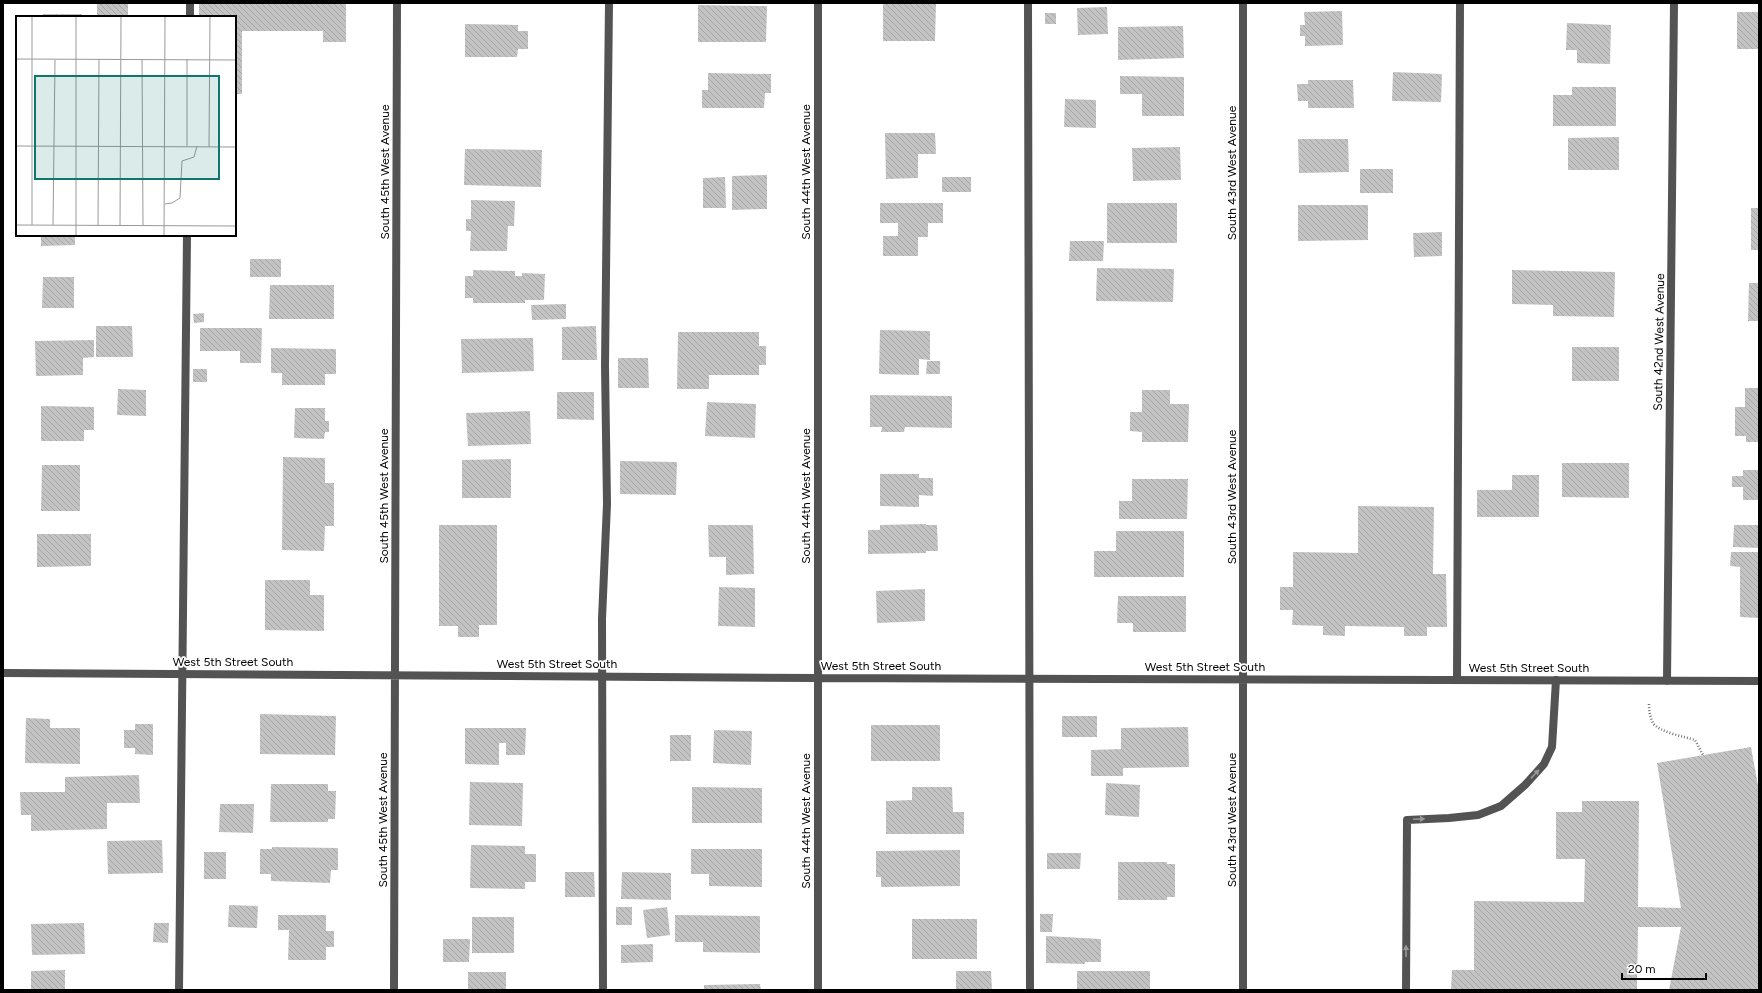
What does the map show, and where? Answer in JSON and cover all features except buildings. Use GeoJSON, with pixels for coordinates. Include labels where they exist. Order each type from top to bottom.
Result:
{"type":"FeatureCollection","features":[{"type":"Feature","properties":{"kind":"street"},"geometry":{"type":"LineString","coordinates":[[190,3],[190,16]]}},
{"type":"Feature","properties":{"kind":"street","name":"South 45th West Avenue"},"geometry":{"type":"LineString","coordinates":[[394,990],[397,3]]}},
{"type":"Feature","properties":{"kind":"street"},"geometry":{"type":"LineString","coordinates":[[603,990],[602,619],[607,504],[605,358],[609,3]]}},
{"type":"Feature","properties":{"kind":"street","name":"South 44th West Avenue"},"geometry":{"type":"LineString","coordinates":[[818,3],[818,990]]}},
{"type":"Feature","properties":{"kind":"street"},"geometry":{"type":"LineString","coordinates":[[1028,3],[1030,990]]}},
{"type":"Feature","properties":{"kind":"street","name":"South 43rd West Avenue"},"geometry":{"type":"LineString","coordinates":[[1243,3],[1243,990]]}},
{"type":"Feature","properties":{"kind":"street"},"geometry":{"type":"LineString","coordinates":[[1457,680],[1460,3]]}},
{"type":"Feature","properties":{"kind":"street","name":"South 42nd West Avenue"},"geometry":{"type":"LineString","coordinates":[[1667,680],[1674,3]]}},
{"type":"Feature","properties":{"kind":"street"},"geometry":{"type":"LineString","coordinates":[[179,990],[187,236]]}},
{"type":"Feature","properties":{"kind":"street","name":"West 5th Street South"},"geometry":{"type":"LineString","coordinates":[[3,673],[1029,679],[1759,680]]}},
{"type":"Feature","properties":{"kind":"street"},"geometry":{"type":"LineString","coordinates":[[1406,990],[1407,820],[1478,815],[1501,806],[1525,784],[1544,764],[1552,747],[1556,680]]}},
{"type":"Feature","properties":{"kind":"path"},"geometry":{"type":"LineString","coordinates":[[1649,704],[1650,716],[1654,725],[1668,732],[1695,740],[1703,754]]}}]}
